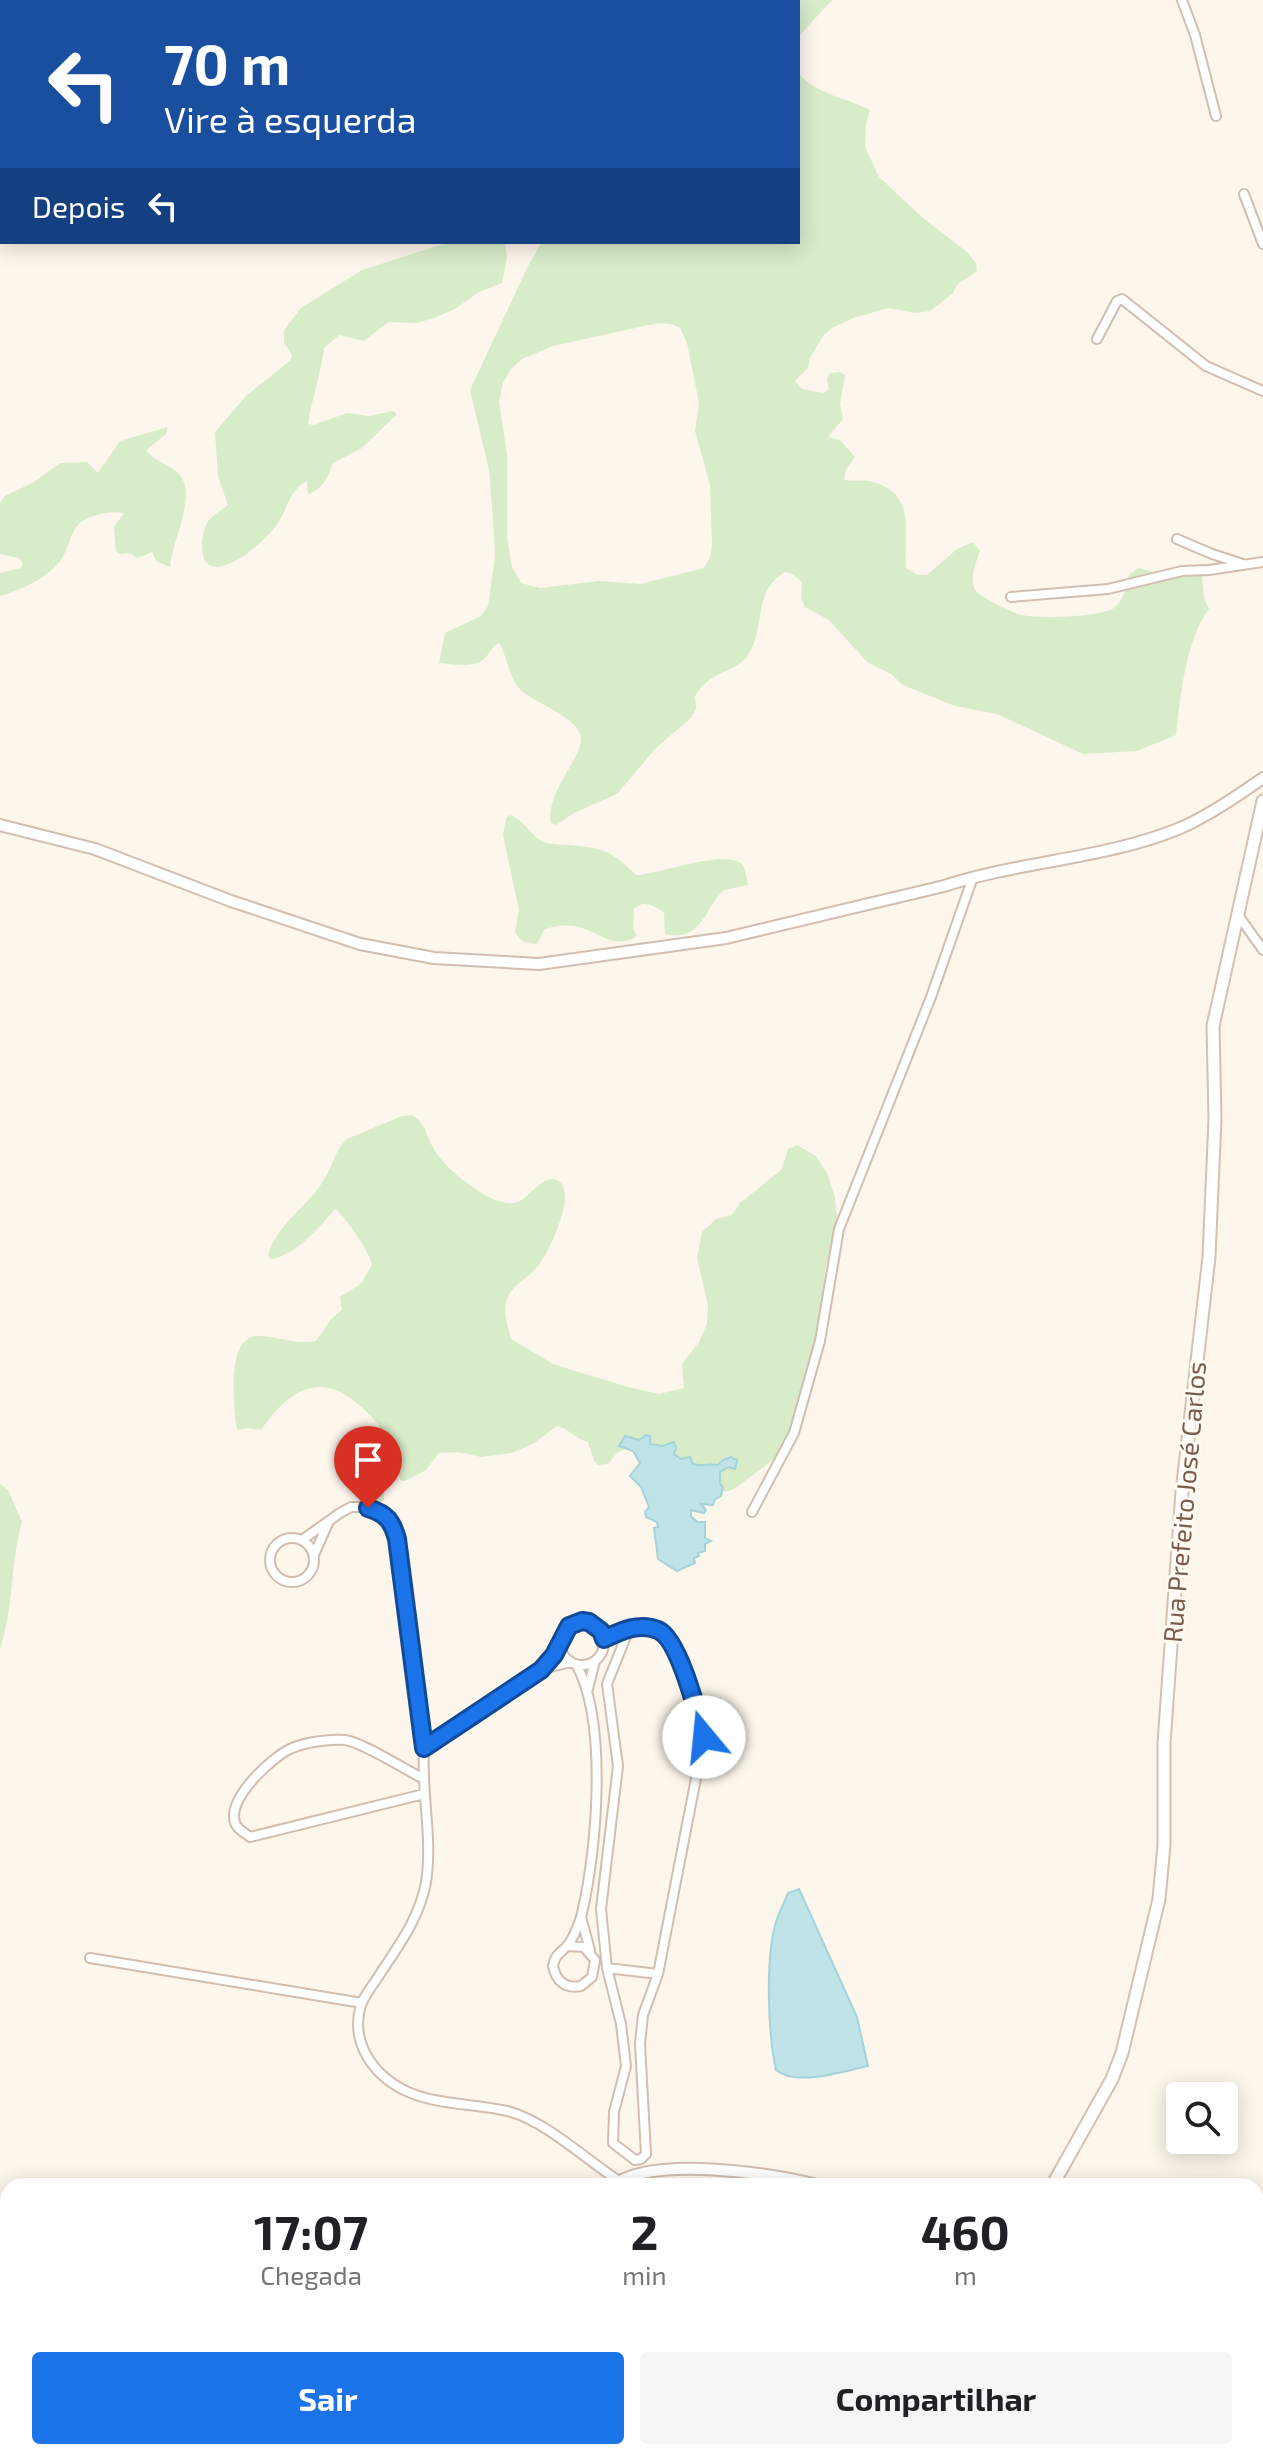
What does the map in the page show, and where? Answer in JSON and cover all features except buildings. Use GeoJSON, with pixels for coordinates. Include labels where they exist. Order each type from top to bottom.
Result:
{"type":"FeatureCollection","features":[{"type":"Feature","properties":{"kind":"main road","name":"Rua Prefeito José Carlos"},"geometry":{"type":"LineString","coordinates":[[1056,2178],[1112,2079],[1122,2053],[1159,1899],[1164,1845],[1164,1743],[1182,1492],[1209,1257],[1215,1119],[1213,1026],[1263,801]]}},
{"type":"Feature","properties":{"kind":"street"},"geometry":{"type":"LineString","coordinates":[[1182,0],[1195,35],[1216,116]]}},
{"type":"Feature","properties":{"kind":"street"},"geometry":{"type":"LineString","coordinates":[[1244,194],[1263,244]]}},
{"type":"Feature","properties":{"kind":"street"},"geometry":{"type":"LineString","coordinates":[[1097,339],[1117,301],[1122,299],[1206,366],[1263,391]]}},
{"type":"Feature","properties":{"kind":"street"},"geometry":{"type":"LineString","coordinates":[[1177,539],[1221,558],[1248,565]]}},
{"type":"Feature","properties":{"kind":"street"},"geometry":{"type":"LineString","coordinates":[[1011,597],[1108,589],[1182,571],[1263,562]]}},
{"type":"Feature","properties":{"kind":"street"},"geometry":{"type":"LineString","coordinates":[[0,825],[95,849],[231,901],[360,944],[434,958],[539,964],[726,938],[973,877],[1137,843],[1181,829],[1263,778]]}},
{"type":"Feature","properties":{"kind":"street"},"geometry":{"type":"LineString","coordinates":[[752,1512],[794,1433],[820,1341],[839,1229],[931,997],[973,877]]}},
{"type":"Feature","properties":{"kind":"street"},"geometry":{"type":"LineString","coordinates":[[1238,915],[1263,950]]}},
{"type":"Feature","properties":{"kind":"street"},"geometry":{"type":"LineString","coordinates":[[330,1521],[314,1555],[311,1573],[302,1580],[284,1581],[275,1575],[270,1558],[275,1547],[284,1540],[302,1540],[330,1521],[351,1507],[382,1512],[392,1522],[397,1539],[424,1748],[422,1778],[429,1851],[421,1902],[412,1925],[362,2003],[358,2024],[362,2045],[368,2059],[393,2083],[424,2097],[511,2112],[529,2119],[609,2178]]}},
{"type":"Feature","properties":{"kind":"street"},"geometry":{"type":"LineString","coordinates":[[302,1540],[314,1555]]}},
{"type":"Feature","properties":{"kind":"street"},"geometry":{"type":"LineString","coordinates":[[424,1748],[541,1670],[561,1645],[564,1631],[582,1621],[596,1626],[604,1639],[587,1694]]}},
{"type":"Feature","properties":{"kind":"street"},"geometry":{"type":"LineString","coordinates":[[604,1639],[629,1629],[645,1627],[667,1636],[704,1737],[658,1974],[643,2015],[640,2044],[646,2154],[635,2160],[613,2143],[614,2112],[626,2066],[621,2024],[607,1968],[601,1909],[618,1766],[607,1684],[629,1629]]}},
{"type":"Feature","properties":{"kind":"street"},"geometry":{"type":"LineString","coordinates":[[561,1645],[566,1657],[574,1663],[587,1694],[595,1747],[597,1806],[581,1916],[567,1946]]}},
{"type":"Feature","properties":{"kind":"street"},"geometry":{"type":"LineString","coordinates":[[541,1670],[595,1661]]}},
{"type":"Feature","properties":{"kind":"street"},"geometry":{"type":"LineString","coordinates":[[422,1778],[347,1740],[307,1743],[277,1756],[262,1769],[238,1803],[234,1815],[237,1826],[250,1837],[424,1794]]}},
{"type":"Feature","properties":{"kind":"street"},"geometry":{"type":"LineString","coordinates":[[581,1916],[595,1960],[592,1977],[581,1986],[566,1986],[555,1975],[553,1966],[560,1950],[576,1945],[591,1953]]}},
{"type":"Feature","properties":{"kind":"street"},"geometry":{"type":"LineString","coordinates":[[90,1958],[362,2003]]}},
{"type":"Feature","properties":{"kind":"street"},"geometry":{"type":"LineString","coordinates":[[607,1968],[658,1974]]}},
{"type":"Feature","properties":{"kind":"street"},"geometry":{"type":"LineString","coordinates":[[635,2178],[662,2171],[727,2169],[776,2178]]}},
{"type":"Feature","properties":{"kind":"green space"},"geometry":{"type":"Polygon","coordinates":[[[800,0],[832,0],[800,35],[800,0]]]}},
{"type":"Feature","properties":{"kind":"green space"},"geometry":{"type":"Polygon","coordinates":[[[800,74],[822,91],[870,110],[865,147],[879,177],[923,218],[967,252],[976,263],[977,271],[958,284],[952,294],[930,311],[915,313],[888,308],[832,328],[823,336],[810,358],[808,368],[795,381],[802,389],[824,393],[829,389],[827,379],[830,373],[845,375],[840,404],[843,419],[828,437],[840,440],[855,457],[846,469],[844,479],[869,481],[885,486],[895,494],[905,515],[906,568],[918,575],[927,575],[957,549],[973,542],[980,551],[973,574],[974,588],[1003,608],[1022,615],[1041,617],[1096,613],[1114,608],[1124,593],[1129,575],[1138,568],[1166,575],[1202,576],[1204,598],[1209,609],[1190,652],[1176,735],[1137,751],[1083,754],[997,714],[955,706],[903,685],[891,674],[867,662],[829,620],[805,607],[801,598],[802,582],[785,572],[768,589],[757,634],[748,655],[702,687],[695,696],[696,708],[691,718],[655,749],[617,794],[574,813],[556,825],[551,823],[554,799],[580,745],[578,730],[518,687],[499,643],[475,664],[439,663],[445,633],[481,616],[488,606],[495,557],[489,470],[470,390],[541,244],[800,244],[800,74]],[[658,323],[553,346],[522,359],[511,369],[503,383],[499,402],[507,455],[507,536],[512,567],[521,583],[540,588],[599,581],[640,584],[704,568],[711,555],[712,543],[710,485],[695,431],[699,403],[687,343],[680,328],[658,323]]]}},
{"type":"Feature","properties":{"kind":"green space"},"geometry":{"type":"Polygon","coordinates":[[[444,244],[505,244],[507,257],[502,283],[479,292],[455,309],[434,318],[416,323],[388,322],[364,341],[339,335],[324,348],[308,424],[314,425],[347,413],[369,416],[393,411],[397,414],[362,448],[333,463],[318,489],[308,494],[307,481],[301,485],[292,495],[276,526],[249,552],[224,566],[210,565],[205,561],[202,547],[206,525],[228,505],[218,476],[215,432],[246,396],[291,360],[292,355],[284,343],[284,330],[301,308],[362,270],[444,244]]]}},
{"type":"Feature","properties":{"kind":"green space"},"geometry":{"type":"Polygon","coordinates":[[[168,427],[166,434],[146,450],[178,473],[185,487],[184,509],[170,567],[156,561],[152,552],[137,558],[130,553],[120,554],[116,551],[114,527],[124,513],[106,513],[92,516],[77,526],[63,557],[48,573],[25,587],[0,596],[0,573],[21,568],[23,564],[19,558],[0,554],[0,502],[5,496],[34,482],[60,463],[87,462],[98,473],[120,441],[168,427]]]}},
{"type":"Feature","properties":{"kind":"green space"},"geometry":{"type":"Polygon","coordinates":[[[510,815],[544,842],[606,852],[636,875],[730,859],[743,866],[748,885],[724,890],[695,929],[687,933],[665,934],[664,913],[645,904],[634,909],[633,929],[637,936],[629,940],[609,940],[578,927],[563,926],[544,930],[537,944],[527,943],[515,932],[519,910],[503,835],[506,818],[510,815]]]}},
{"type":"Feature","properties":{"kind":"green space"},"geometry":{"type":"Polygon","coordinates":[[[411,1115],[422,1124],[444,1163],[488,1196],[514,1203],[542,1182],[554,1179],[564,1189],[563,1211],[548,1249],[538,1266],[514,1288],[506,1302],[511,1339],[553,1364],[659,1394],[684,1388],[682,1364],[699,1342],[707,1324],[708,1305],[697,1258],[702,1232],[716,1219],[732,1215],[740,1203],[781,1170],[788,1149],[797,1145],[816,1156],[827,1173],[835,1197],[837,1219],[825,1270],[823,1317],[785,1451],[734,1489],[725,1492],[632,1445],[617,1453],[608,1464],[598,1465],[588,1442],[557,1426],[534,1443],[512,1453],[481,1457],[458,1452],[439,1453],[426,1470],[405,1481],[401,1481],[396,1471],[390,1468],[383,1483],[384,1500],[377,1504],[366,1498],[363,1486],[376,1453],[379,1425],[347,1396],[318,1387],[304,1390],[290,1398],[261,1430],[237,1430],[233,1390],[236,1359],[241,1346],[249,1338],[260,1336],[316,1341],[332,1318],[342,1310],[340,1297],[362,1283],[372,1264],[356,1234],[335,1209],[306,1240],[289,1252],[271,1259],[268,1256],[272,1244],[285,1224],[318,1188],[347,1139],[411,1115]]]}},
{"type":"Feature","properties":{"kind":"green space"},"geometry":{"type":"Polygon","coordinates":[[[0,1484],[8,1490],[22,1522],[15,1553],[8,1617],[0,1649],[0,1484]]]}},
{"type":"Feature","properties":{"kind":"water"},"geometry":{"type":"Polygon","coordinates":[[[625,1436],[639,1440],[650,1436],[650,1444],[662,1446],[674,1442],[674,1454],[681,1459],[690,1457],[693,1464],[718,1465],[731,1457],[737,1460],[735,1469],[728,1467],[720,1472],[723,1487],[721,1496],[715,1499],[713,1505],[701,1504],[706,1510],[704,1513],[691,1510],[691,1516],[697,1522],[705,1522],[705,1538],[711,1541],[705,1544],[705,1551],[694,1558],[695,1563],[677,1571],[658,1559],[654,1528],[658,1527],[657,1522],[646,1517],[649,1507],[641,1487],[630,1476],[640,1463],[633,1451],[619,1446],[625,1436]]]}},
{"type":"Feature","properties":{"kind":"water"},"geometry":{"type":"Polygon","coordinates":[[[799,1889],[857,2017],[868,2066],[808,2078],[785,2075],[776,2070],[771,2036],[770,1955],[777,1918],[788,1893],[799,1889]]]}},
{"type":"Feature","properties":{"kind":"route"},"geometry":{"type":"LineString","coordinates":[[368,1508],[382,1512],[392,1522],[397,1539],[424,1748],[541,1670],[561,1645],[564,1631],[575,1622],[582,1621],[596,1626],[604,1639],[634,1627],[657,1630],[667,1636],[704,1737]]}}]}
